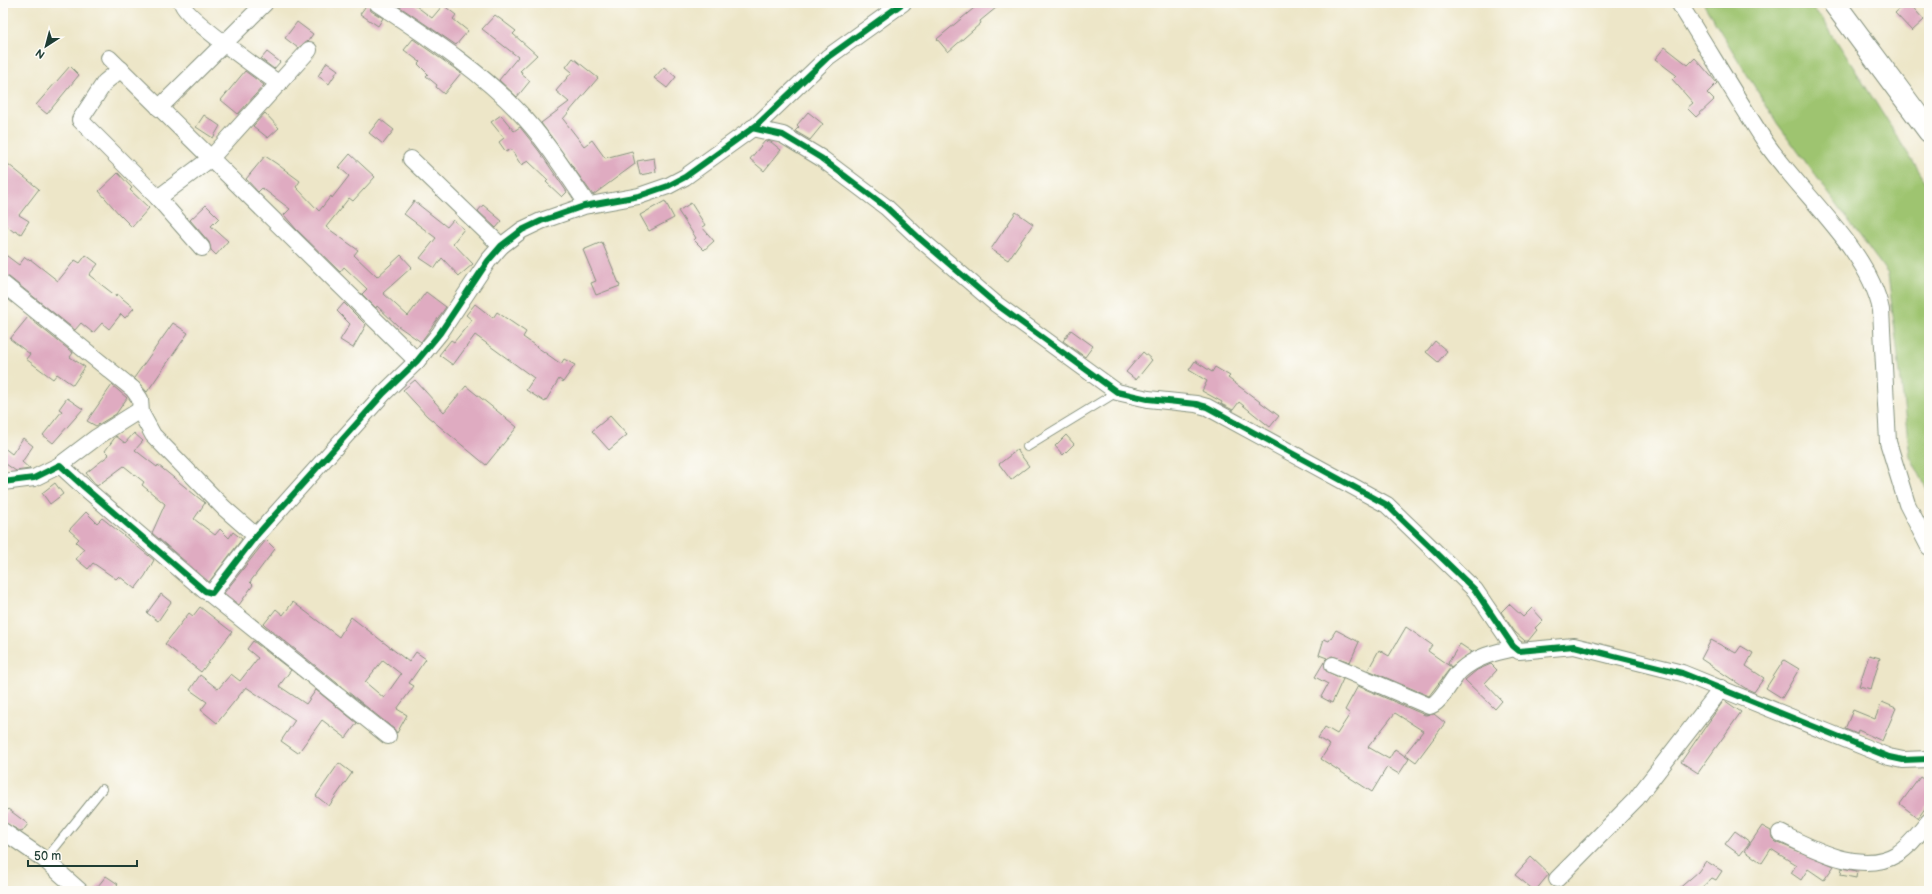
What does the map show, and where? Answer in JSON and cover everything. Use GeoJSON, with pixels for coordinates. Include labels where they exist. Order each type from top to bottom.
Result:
{"type":"FeatureCollection","features":[{"type":"Feature","properties":{"kind":"main road"},"geometry":{"type":"LineString","coordinates":[[1834,3],[1929,131]]}},
{"type":"Feature","properties":{"kind":"street"},"geometry":{"type":"LineString","coordinates":[[182,3],[186,11],[224,44],[279,84]]}},
{"type":"Feature","properties":{"kind":"street"},"geometry":{"type":"LineString","coordinates":[[159,108],[265,3]]}},
{"type":"Feature","properties":{"kind":"street"},"geometry":{"type":"LineString","coordinates":[[377,3],[435,43],[499,93],[538,135],[588,205]]}},
{"type":"Feature","properties":{"kind":"street"},"geometry":{"type":"LineString","coordinates":[[210,594],[217,589],[256,536],[384,393],[417,361],[440,334],[488,261],[501,246],[522,230],[588,205],[639,196],[668,186],[685,177],[752,128],[828,57],[903,3]]}},
{"type":"Feature","properties":{"kind":"street"},"geometry":{"type":"LineString","coordinates":[[1679,3],[1767,144],[1851,249],[1868,275],[1876,292],[1881,310],[1888,442],[1907,504],[1929,547]]}},
{"type":"Feature","properties":{"kind":"street"},"geometry":{"type":"LineString","coordinates":[[158,198],[210,159],[309,50]]}},
{"type":"Feature","properties":{"kind":"street"},"geometry":{"type":"LineString","coordinates":[[109,58],[417,361]]}},
{"type":"Feature","properties":{"kind":"street"},"geometry":{"type":"LineString","coordinates":[[121,69],[105,82],[80,120],[158,198],[202,248]]}},
{"type":"Feature","properties":{"kind":"street"},"geometry":{"type":"LineString","coordinates":[[752,128],[783,135],[827,162],[886,206],[920,238],[996,304],[1117,392],[1148,399],[1196,404],[1207,407],[1387,505],[1475,590],[1515,648],[1522,651],[1574,646],[1682,673],[1889,757],[1903,760],[1929,759]]}},
{"type":"Feature","properties":{"kind":"street"},"geometry":{"type":"LineString","coordinates":[[411,159],[501,246]]}},
{"type":"Feature","properties":{"kind":"street"},"geometry":{"type":"LineString","coordinates":[[3,284],[133,389],[140,399],[140,410],[148,426],[159,442],[224,508],[256,536]]}},
{"type":"Feature","properties":{"kind":"street"},"geometry":{"type":"LineString","coordinates":[[3,482],[34,478],[60,465],[97,437],[140,410]]}},
{"type":"Feature","properties":{"kind":"street"},"geometry":{"type":"LineString","coordinates":[[60,465],[89,492],[210,594],[388,736]]}},
{"type":"Feature","properties":{"kind":"street"},"geometry":{"type":"LineString","coordinates":[[1333,665],[1429,706],[1437,701],[1459,672],[1464,668],[1490,653],[1515,648]]}},
{"type":"Feature","properties":{"kind":"street"},"geometry":{"type":"LineString","coordinates":[[1557,879],[1636,799],[1722,688]]}},
{"type":"Feature","properties":{"kind":"street"},"geometry":{"type":"LineString","coordinates":[[1780,833],[1830,856],[1871,862],[1897,854],[1929,821]]}},
{"type":"Feature","properties":{"kind":"street"},"geometry":{"type":"LineString","coordinates":[[3,831],[45,860],[80,891]]}},
{"type":"Feature","properties":{"kind":"lane"},"geometry":{"type":"LineString","coordinates":[[1026,447],[1117,392]]}},
{"type":"Feature","properties":{"kind":"lane"},"geometry":{"type":"LineString","coordinates":[[45,860],[102,788]]}},
{"type":"Feature","properties":{"kind":"green space"},"geometry":{"type":"Polygon","coordinates":[[[1703,3],[1807,3],[1824,21],[1929,187],[1929,493],[1910,456],[1888,274],[1777,123],[1703,3]]]}},
{"type":"Feature","properties":{"kind":"building"},"geometry":{"type":"Polygon","coordinates":[[[368,3],[371,11],[383,18],[378,26],[360,14],[368,3]]]}},
{"type":"Feature","properties":{"kind":"building"},"geometry":{"type":"Polygon","coordinates":[[[394,3],[412,3],[432,18],[443,5],[456,15],[453,19],[468,31],[456,45],[394,3]]]}},
{"type":"Feature","properties":{"kind":"building"},"geometry":{"type":"Polygon","coordinates":[[[980,3],[1002,3],[980,21],[981,23],[948,52],[937,39],[980,3]]]}},
{"type":"Feature","properties":{"kind":"building"},"geometry":{"type":"Polygon","coordinates":[[[1906,3],[1909,3],[1924,20],[1912,31],[1895,13],[1906,3]]]}},
{"type":"Feature","properties":{"kind":"building"},"geometry":{"type":"Polygon","coordinates":[[[495,15],[516,31],[513,34],[537,55],[520,71],[522,72],[521,74],[530,81],[517,97],[499,80],[518,57],[482,29],[495,15]]]}},
{"type":"Feature","properties":{"kind":"building"},"geometry":{"type":"Polygon","coordinates":[[[297,22],[313,34],[308,41],[298,48],[285,38],[297,22]]]}},
{"type":"Feature","properties":{"kind":"building"},"geometry":{"type":"Polygon","coordinates":[[[413,39],[461,73],[444,94],[436,87],[437,85],[426,76],[428,74],[418,64],[420,62],[404,50],[413,39]]]}},
{"type":"Feature","properties":{"kind":"building"},"geometry":{"type":"Polygon","coordinates":[[[1665,47],[1688,65],[1695,58],[1717,83],[1707,93],[1714,100],[1696,117],[1687,108],[1693,103],[1672,79],[1676,75],[1655,59],[1665,47]]]}},
{"type":"Feature","properties":{"kind":"building"},"geometry":{"type":"Polygon","coordinates":[[[267,52],[280,62],[274,69],[261,59],[267,52]]]}},
{"type":"Feature","properties":{"kind":"building"},"geometry":{"type":"Polygon","coordinates":[[[573,58],[598,78],[563,119],[584,146],[592,140],[605,158],[632,151],[635,164],[593,195],[541,123],[569,102],[556,91],[572,72],[566,67],[573,58]]]}},
{"type":"Feature","properties":{"kind":"building"},"geometry":{"type":"Polygon","coordinates":[[[327,62],[338,70],[329,84],[318,76],[327,62]]]}},
{"type":"Feature","properties":{"kind":"building"},"geometry":{"type":"Polygon","coordinates":[[[70,66],[79,75],[47,114],[36,105],[70,66]]]}},
{"type":"Feature","properties":{"kind":"building"},"geometry":{"type":"Polygon","coordinates":[[[664,67],[676,77],[667,88],[654,78],[664,67]]]}},
{"type":"Feature","properties":{"kind":"building"},"geometry":{"type":"Polygon","coordinates":[[[245,71],[264,85],[238,114],[221,100],[245,71]]]}},
{"type":"Feature","properties":{"kind":"building"},"geometry":{"type":"Polygon","coordinates":[[[808,112],[823,124],[810,140],[795,131],[799,127],[797,125],[808,112]]]}},
{"type":"Feature","properties":{"kind":"building"},"geometry":{"type":"Polygon","coordinates":[[[265,113],[279,128],[268,138],[253,126],[265,113]]]}},
{"type":"Feature","properties":{"kind":"building"},"geometry":{"type":"Polygon","coordinates":[[[204,115],[220,126],[213,138],[196,127],[204,115]]]}},
{"type":"Feature","properties":{"kind":"building"},"geometry":{"type":"Polygon","coordinates":[[[501,115],[514,131],[520,127],[539,151],[567,192],[562,197],[546,182],[548,180],[528,161],[521,165],[511,149],[506,152],[499,142],[504,138],[491,122],[501,115]]]}},
{"type":"Feature","properties":{"kind":"building"},"geometry":{"type":"Polygon","coordinates":[[[380,119],[394,130],[383,144],[369,133],[380,119]]]}},
{"type":"Feature","properties":{"kind":"building"},"geometry":{"type":"Polygon","coordinates":[[[765,141],[771,142],[781,150],[764,171],[750,159],[765,141]]]}},
{"type":"Feature","properties":{"kind":"building"},"geometry":{"type":"Polygon","coordinates":[[[350,154],[375,177],[353,201],[349,198],[326,227],[358,250],[354,255],[377,277],[401,255],[412,267],[383,293],[408,316],[426,292],[446,307],[421,342],[398,326],[377,306],[376,308],[362,294],[367,289],[344,267],[340,272],[296,229],[284,215],[290,209],[262,188],[258,192],[246,179],[265,156],[300,181],[296,187],[319,211],[331,196],[332,198],[349,176],[339,167],[350,154]]]}},
{"type":"Feature","properties":{"kind":"building"},"geometry":{"type":"Polygon","coordinates":[[[654,158],[656,172],[640,175],[637,161],[654,158]]]}},
{"type":"Feature","properties":{"kind":"building"},"geometry":{"type":"Polygon","coordinates":[[[3,160],[39,189],[19,215],[29,221],[21,234],[15,230],[14,232],[3,223],[3,160]]]}},
{"type":"Feature","properties":{"kind":"building"},"geometry":{"type":"Polygon","coordinates":[[[118,173],[132,188],[130,190],[149,208],[132,227],[99,191],[118,173]]]}},
{"type":"Feature","properties":{"kind":"building"},"geometry":{"type":"Polygon","coordinates":[[[414,201],[447,227],[453,220],[464,229],[453,243],[473,264],[459,276],[442,258],[435,268],[420,258],[436,238],[404,214],[414,201]]]}},
{"type":"Feature","properties":{"kind":"building"},"geometry":{"type":"Polygon","coordinates":[[[665,201],[674,218],[649,231],[640,215],[665,201]]]}},
{"type":"Feature","properties":{"kind":"building"},"geometry":{"type":"Polygon","coordinates":[[[691,203],[705,225],[702,227],[714,241],[704,250],[694,240],[696,238],[678,211],[691,203]]]}},
{"type":"Feature","properties":{"kind":"building"},"geometry":{"type":"Polygon","coordinates":[[[206,205],[219,218],[211,226],[228,241],[216,255],[211,250],[209,242],[190,220],[206,205]]]}},
{"type":"Feature","properties":{"kind":"building"},"geometry":{"type":"Polygon","coordinates":[[[483,205],[502,221],[496,228],[478,211],[483,205]]]}},
{"type":"Feature","properties":{"kind":"building"},"geometry":{"type":"Polygon","coordinates":[[[1016,212],[1033,224],[1008,260],[991,249],[1016,212]]]}},
{"type":"Feature","properties":{"kind":"building"},"geometry":{"type":"Polygon","coordinates":[[[602,242],[620,286],[596,295],[591,283],[596,281],[583,250],[602,242]]]}},
{"type":"Feature","properties":{"kind":"building"},"geometry":{"type":"Polygon","coordinates":[[[3,253],[19,265],[25,257],[29,260],[30,259],[58,281],[75,260],[80,263],[86,255],[98,264],[89,275],[116,296],[117,294],[134,308],[125,318],[121,314],[109,329],[102,323],[93,333],[81,323],[75,330],[9,277],[3,275],[3,253]]]}},
{"type":"Feature","properties":{"kind":"building"},"geometry":{"type":"Polygon","coordinates":[[[344,303],[366,325],[353,348],[340,340],[350,324],[337,311],[344,303]]]}},
{"type":"Feature","properties":{"kind":"building"},"geometry":{"type":"Polygon","coordinates":[[[475,304],[493,318],[497,312],[526,332],[523,337],[561,364],[564,359],[575,365],[563,382],[559,379],[545,402],[526,390],[534,378],[475,335],[453,365],[439,355],[451,340],[454,342],[472,320],[466,315],[475,304]]]}},
{"type":"Feature","properties":{"kind":"building"},"geometry":{"type":"Polygon","coordinates":[[[28,317],[73,353],[70,357],[85,367],[73,385],[57,374],[53,379],[26,359],[30,354],[10,339],[28,317]]]}},
{"type":"Feature","properties":{"kind":"building"},"geometry":{"type":"Polygon","coordinates":[[[173,323],[188,333],[147,392],[134,378],[173,323]]]}},
{"type":"Feature","properties":{"kind":"building"},"geometry":{"type":"Polygon","coordinates":[[[1071,330],[1093,346],[1085,357],[1063,341],[1071,330]]]}},
{"type":"Feature","properties":{"kind":"building"},"geometry":{"type":"Polygon","coordinates":[[[1435,341],[1447,351],[1438,362],[1426,352],[1435,341]]]}},
{"type":"Feature","properties":{"kind":"building"},"geometry":{"type":"Polygon","coordinates":[[[1143,352],[1152,360],[1136,380],[1126,372],[1143,352]]]}},
{"type":"Feature","properties":{"kind":"building"},"geometry":{"type":"Polygon","coordinates":[[[1195,361],[1212,372],[1215,367],[1230,376],[1228,378],[1279,416],[1270,427],[1239,402],[1233,410],[1221,404],[1222,402],[1202,391],[1207,381],[1189,370],[1195,361]]]}},
{"type":"Feature","properties":{"kind":"building"},"geometry":{"type":"Polygon","coordinates":[[[415,380],[444,412],[466,386],[517,427],[486,465],[427,416],[403,390],[415,380]]]}},
{"type":"Feature","properties":{"kind":"building"},"geometry":{"type":"Polygon","coordinates":[[[112,385],[127,398],[116,414],[96,426],[87,421],[112,385]]]}},
{"type":"Feature","properties":{"kind":"building"},"geometry":{"type":"Polygon","coordinates":[[[67,398],[83,409],[53,443],[43,435],[62,411],[59,409],[67,398]]]}},
{"type":"Feature","properties":{"kind":"building"},"geometry":{"type":"Polygon","coordinates":[[[610,416],[627,435],[609,450],[592,431],[610,416]]]}},
{"type":"Feature","properties":{"kind":"building"},"geometry":{"type":"Polygon","coordinates":[[[134,433],[143,441],[135,450],[157,467],[158,465],[205,503],[194,519],[215,535],[220,529],[229,538],[233,532],[242,539],[209,582],[152,533],[165,504],[142,485],[144,482],[124,466],[97,486],[86,473],[109,455],[105,451],[116,436],[125,443],[134,433]]]}},
{"type":"Feature","properties":{"kind":"building"},"geometry":{"type":"Polygon","coordinates":[[[1066,435],[1074,444],[1063,455],[1055,446],[1066,435]]]}},
{"type":"Feature","properties":{"kind":"building"},"geometry":{"type":"Polygon","coordinates":[[[23,438],[33,446],[22,462],[30,469],[16,471],[3,462],[3,447],[12,454],[23,438]]]}},
{"type":"Feature","properties":{"kind":"building"},"geometry":{"type":"Polygon","coordinates":[[[1017,450],[1029,466],[1011,480],[999,464],[1017,450]]]}},
{"type":"Feature","properties":{"kind":"building"},"geometry":{"type":"Polygon","coordinates":[[[55,483],[63,494],[50,504],[42,493],[55,483]]]}},
{"type":"Feature","properties":{"kind":"building"},"geometry":{"type":"Polygon","coordinates":[[[86,512],[97,523],[102,518],[154,560],[145,576],[135,589],[119,576],[116,579],[93,563],[88,569],[76,559],[84,549],[76,542],[79,539],[69,530],[86,512]]]}},
{"type":"Feature","properties":{"kind":"building"},"geometry":{"type":"Polygon","coordinates":[[[266,540],[275,549],[250,582],[253,585],[239,605],[224,593],[266,540]]]}},
{"type":"Feature","properties":{"kind":"building"},"geometry":{"type":"Polygon","coordinates":[[[161,594],[171,602],[158,621],[147,613],[161,594]]]}},
{"type":"Feature","properties":{"kind":"building"},"geometry":{"type":"Polygon","coordinates":[[[293,602],[339,637],[351,617],[409,662],[416,652],[426,659],[409,683],[414,686],[397,709],[407,715],[397,733],[264,624],[276,609],[283,615],[293,602]],[[383,660],[365,682],[384,698],[401,674],[383,660]]]}},
{"type":"Feature","properties":{"kind":"building"},"geometry":{"type":"Polygon","coordinates":[[[1509,604],[1523,617],[1532,608],[1543,620],[1535,628],[1537,630],[1528,641],[1525,641],[1515,632],[1501,612],[1509,604]]]}},
{"type":"Feature","properties":{"kind":"building"},"geometry":{"type":"Polygon","coordinates":[[[200,607],[232,632],[201,672],[165,644],[189,613],[193,616],[200,607]]]}},
{"type":"Feature","properties":{"kind":"building"},"geometry":{"type":"Polygon","coordinates":[[[1406,627],[1432,645],[1428,651],[1451,667],[1429,696],[1368,670],[1379,650],[1389,656],[1406,627]]]}},
{"type":"Feature","properties":{"kind":"building"},"geometry":{"type":"Polygon","coordinates":[[[1336,630],[1359,642],[1350,662],[1332,656],[1325,660],[1327,658],[1319,655],[1324,639],[1329,641],[1336,630]]]}},
{"type":"Feature","properties":{"kind":"building"},"geometry":{"type":"Polygon","coordinates":[[[1711,640],[1736,653],[1741,646],[1753,653],[1746,666],[1764,678],[1754,692],[1745,688],[1701,659],[1711,640]]]}},
{"type":"Feature","properties":{"kind":"building"},"geometry":{"type":"Polygon","coordinates":[[[253,641],[291,670],[279,686],[306,704],[316,690],[357,723],[346,738],[322,720],[298,753],[281,741],[295,720],[246,687],[217,723],[201,710],[207,702],[190,690],[200,675],[218,689],[231,674],[240,681],[258,658],[247,649],[253,641]]]}},
{"type":"Feature","properties":{"kind":"building"},"geometry":{"type":"Polygon","coordinates":[[[1460,644],[1472,652],[1451,667],[1448,663],[1460,644]]]}},
{"type":"Feature","properties":{"kind":"building"},"geometry":{"type":"Polygon","coordinates":[[[1869,655],[1880,658],[1871,689],[1859,686],[1869,655]]]}},
{"type":"Feature","properties":{"kind":"building"},"geometry":{"type":"Polygon","coordinates":[[[1784,660],[1799,669],[1782,698],[1766,688],[1784,660]]]}},
{"type":"Feature","properties":{"kind":"building"},"geometry":{"type":"Polygon","coordinates":[[[1324,662],[1326,671],[1343,679],[1332,703],[1321,697],[1328,684],[1315,677],[1324,662]]]}},
{"type":"Feature","properties":{"kind":"building"},"geometry":{"type":"Polygon","coordinates":[[[1491,664],[1497,670],[1485,683],[1502,701],[1495,709],[1465,680],[1477,670],[1491,664]]]}},
{"type":"Feature","properties":{"kind":"building"},"geometry":{"type":"Polygon","coordinates":[[[1358,686],[1425,715],[1434,714],[1445,723],[1416,762],[1405,754],[1423,731],[1395,713],[1368,747],[1389,759],[1395,749],[1409,759],[1399,774],[1387,767],[1372,792],[1321,759],[1330,745],[1318,738],[1325,727],[1337,734],[1350,714],[1345,710],[1358,686]]]}},
{"type":"Feature","properties":{"kind":"building"},"geometry":{"type":"Polygon","coordinates":[[[1724,700],[1741,712],[1698,773],[1681,762],[1724,700]]]}},
{"type":"Feature","properties":{"kind":"building"},"geometry":{"type":"Polygon","coordinates":[[[1882,702],[1896,708],[1882,741],[1858,730],[1857,734],[1845,729],[1853,710],[1875,719],[1882,702]]]}},
{"type":"Feature","properties":{"kind":"building"},"geometry":{"type":"Polygon","coordinates":[[[339,763],[352,773],[329,806],[316,796],[339,763]]]}},
{"type":"Feature","properties":{"kind":"building"},"geometry":{"type":"Polygon","coordinates":[[[1920,777],[1929,783],[1929,803],[1918,818],[1900,804],[1920,777]]]}},
{"type":"Feature","properties":{"kind":"building"},"geometry":{"type":"Polygon","coordinates":[[[8,809],[28,824],[22,832],[3,822],[3,816],[8,809]]]}},
{"type":"Feature","properties":{"kind":"building"},"geometry":{"type":"Polygon","coordinates":[[[1762,826],[1771,831],[1772,838],[1776,842],[1834,866],[1824,880],[1808,869],[1801,880],[1791,873],[1796,865],[1771,849],[1762,863],[1745,851],[1762,826]]]}},
{"type":"Feature","properties":{"kind":"building"},"geometry":{"type":"Polygon","coordinates":[[[1735,831],[1750,842],[1740,855],[1725,844],[1735,831]]]}},
{"type":"Feature","properties":{"kind":"building"},"geometry":{"type":"Polygon","coordinates":[[[1531,857],[1549,874],[1535,891],[1515,875],[1531,857]]]}},
{"type":"Feature","properties":{"kind":"building"},"geometry":{"type":"Polygon","coordinates":[[[1706,861],[1722,871],[1716,880],[1712,878],[1698,891],[1676,891],[1698,872],[1706,861]]]}},
{"type":"Feature","properties":{"kind":"building"},"geometry":{"type":"Polygon","coordinates":[[[1842,868],[1857,871],[1856,878],[1841,875],[1842,868]]]}},
{"type":"Feature","properties":{"kind":"building"},"geometry":{"type":"Polygon","coordinates":[[[106,876],[118,884],[112,891],[94,891],[106,876]]]}},
{"type":"Feature","properties":{"kind":"cycle path"},"geometry":{"type":"LineString","coordinates":[[3,482],[34,478],[60,465],[205,591],[212,593],[256,536],[384,393],[417,361],[440,333],[488,261],[501,246],[522,230],[541,221],[584,206],[639,196],[668,186],[685,177],[757,125],[828,57],[903,3]]}},
{"type":"Feature","properties":{"kind":"cycle path"},"geometry":{"type":"LineString","coordinates":[[752,128],[783,135],[821,158],[886,207],[919,238],[996,304],[1117,392],[1148,399],[1196,404],[1207,407],[1387,505],[1475,590],[1513,646],[1519,651],[1574,646],[1682,673],[1889,757],[1903,760],[1929,759]]}}]}
